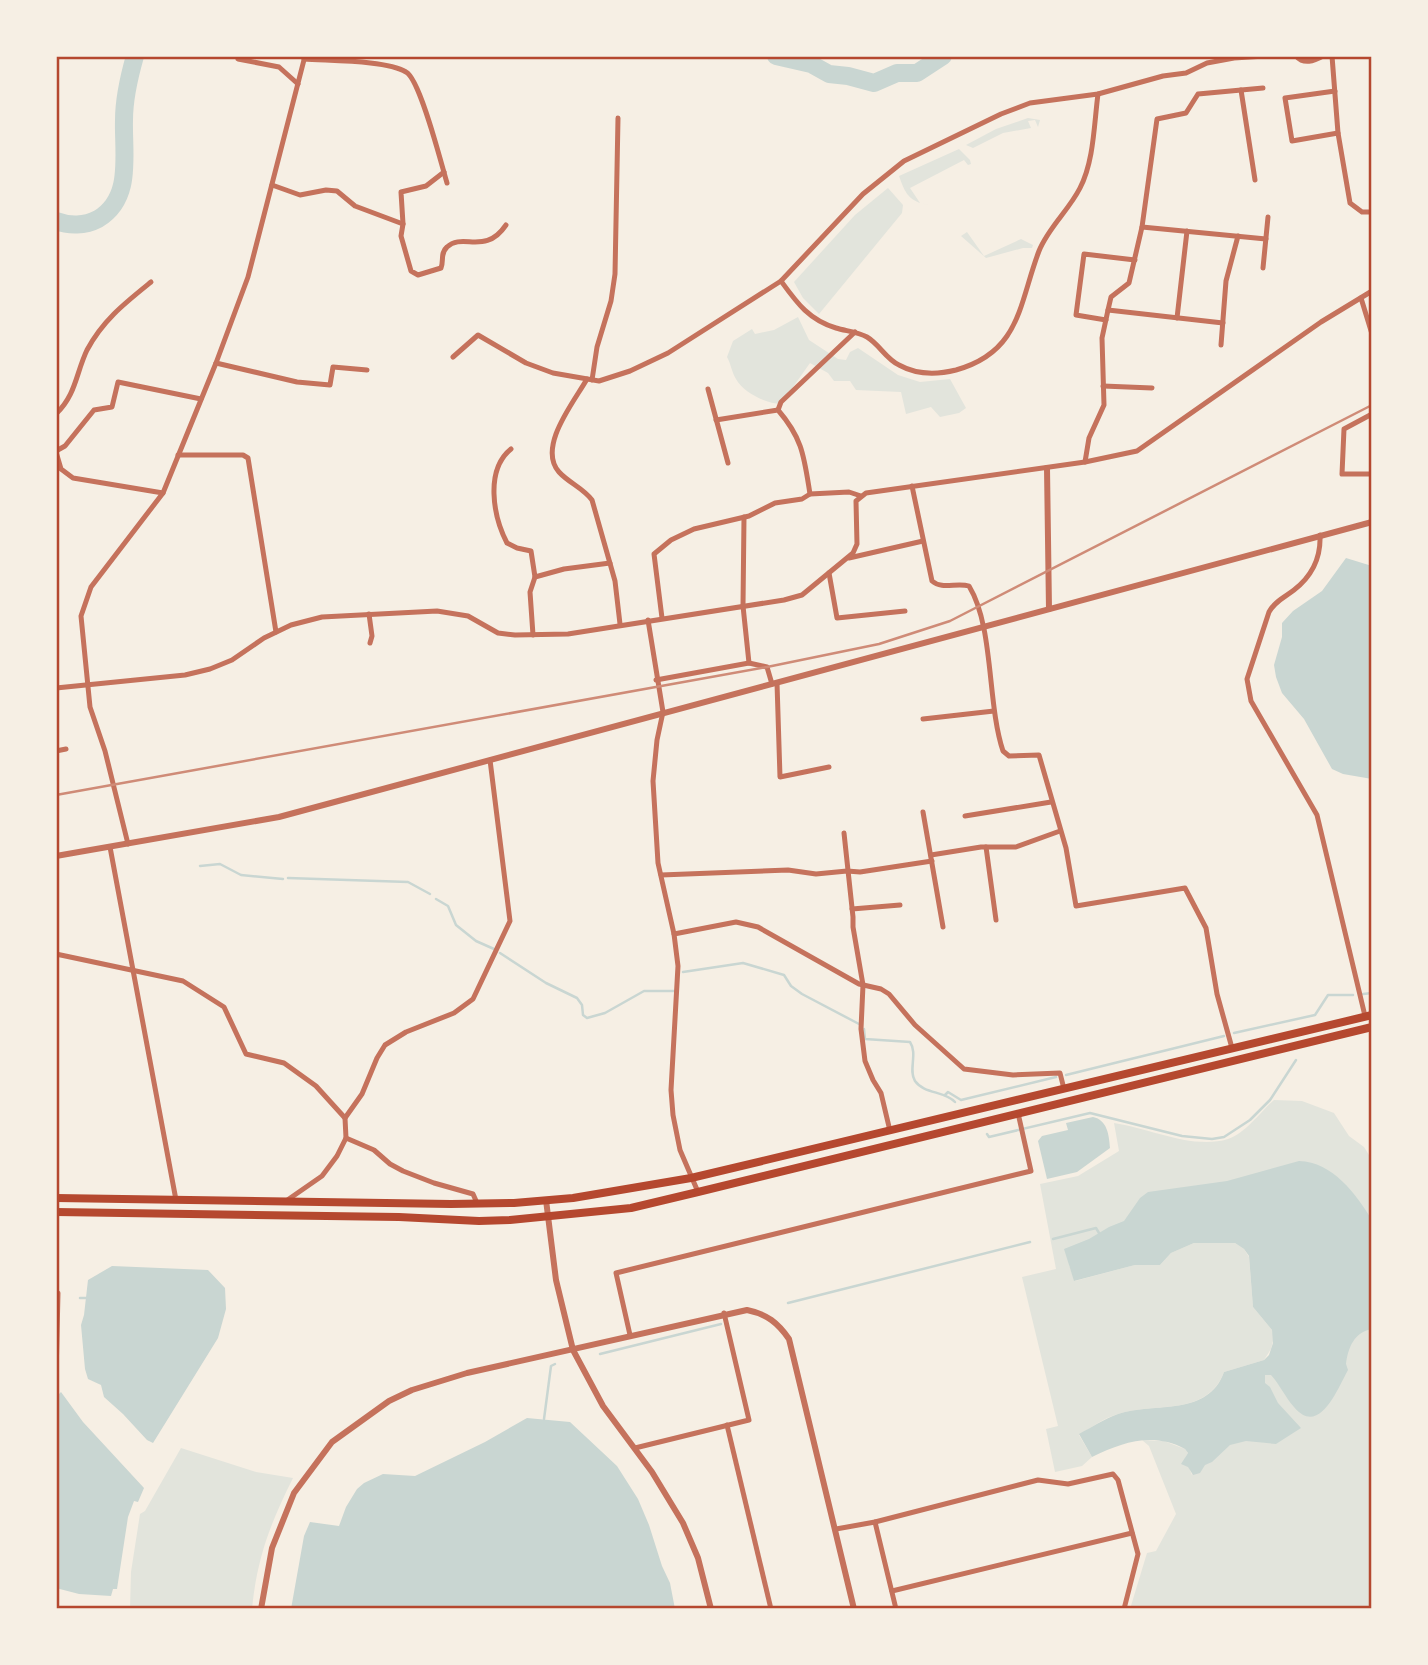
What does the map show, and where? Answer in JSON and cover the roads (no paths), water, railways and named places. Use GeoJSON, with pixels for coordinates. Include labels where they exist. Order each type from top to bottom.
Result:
{"type":"FeatureCollection","features":[{"type":"Feature","properties":{"kind":"main road"},"geometry":{"type":"LineString","coordinates":[[56,1198],[477,1203],[546,1200],[691,1178],[1369,1015]]}},
{"type":"Feature","properties":{"kind":"main road"},"geometry":{"type":"LineString","coordinates":[[56,1212],[399,1217],[480,1221],[548,1218],[631,1208],[1372,1027]]}},
{"type":"Feature","properties":{"kind":"street"},"geometry":{"type":"LineString","coordinates":[[239,56],[238,59],[279,67],[298,84]]}},
{"type":"Feature","properties":{"kind":"street"},"geometry":{"type":"LineString","coordinates":[[453,357],[478,335],[526,363],[553,373],[598,381],[629,372],[668,353],[781,281],[863,194],[904,160],[1030,103],[1098,94],[1163,76],[1186,73],[1207,64],[1234,58],[1265,56]]}},
{"type":"Feature","properties":{"kind":"street"},"geometry":{"type":"LineString","coordinates":[[1296,56],[1300,61],[1308,62],[1323,56]]}},
{"type":"Feature","properties":{"kind":"street"},"geometry":{"type":"LineString","coordinates":[[1332,56],[1339,133],[1350,204],[1362,212],[1372,212]]}},
{"type":"Feature","properties":{"kind":"street"},"geometry":{"type":"LineString","coordinates":[[128,844],[105,751],[90,707],[81,616],[91,586],[163,493],[216,363],[248,277],[304,57],[383,65],[407,72],[421,98],[447,183]]}},
{"type":"Feature","properties":{"kind":"street"},"geometry":{"type":"LineString","coordinates":[[1085,463],[1089,438],[1104,405],[1102,338],[1111,297],[1129,283],[1135,260],[1157,119],[1186,113],[1198,94],[1263,88]]}},
{"type":"Feature","properties":{"kind":"street"},"geometry":{"type":"LineString","coordinates":[[1241,90],[1255,180]]}},
{"type":"Feature","properties":{"kind":"street"},"geometry":{"type":"LineString","coordinates":[[1335,91],[1285,98],[1292,141],[1339,133]]}},
{"type":"Feature","properties":{"kind":"street"},"geometry":{"type":"LineString","coordinates":[[781,281],[798,306],[808,315],[821,323],[867,337],[897,365],[921,373],[942,373],[978,362],[1001,344],[1020,313],[1040,248],[1082,184],[1089,158],[1098,94]]}},
{"type":"Feature","properties":{"kind":"street"},"geometry":{"type":"LineString","coordinates":[[618,118],[615,274],[611,301],[598,338],[590,380],[553,438],[552,459],[561,474],[586,492],[592,500],[615,581],[620,624]]}},
{"type":"Feature","properties":{"kind":"street"},"geometry":{"type":"LineString","coordinates":[[444,172],[426,186],[401,192],[401,236],[411,271],[418,275],[441,268],[447,246],[454,243],[483,243],[499,236],[506,225]]}},
{"type":"Feature","properties":{"kind":"street"},"geometry":{"type":"LineString","coordinates":[[272,186],[300,195],[326,190],[337,191],[355,206],[403,225]]}},
{"type":"Feature","properties":{"kind":"street"},"geometry":{"type":"LineString","coordinates":[[1264,268],[1268,218]]}},
{"type":"Feature","properties":{"kind":"street"},"geometry":{"type":"LineString","coordinates":[[1142,227],[1266,239]]}},
{"type":"Feature","properties":{"kind":"street"},"geometry":{"type":"LineString","coordinates":[[1177,318],[1187,231]]}},
{"type":"Feature","properties":{"kind":"street"},"geometry":{"type":"LineString","coordinates":[[1221,345],[1226,281],[1238,236]]}},
{"type":"Feature","properties":{"kind":"street"},"geometry":{"type":"LineString","coordinates":[[1106,320],[1076,316],[1084,254],[1135,260]]}},
{"type":"Feature","properties":{"kind":"street"},"geometry":{"type":"LineString","coordinates":[[56,414],[75,388],[82,362],[101,327],[111,314],[151,282]]}},
{"type":"Feature","properties":{"kind":"street"},"geometry":{"type":"LineString","coordinates":[[662,618],[654,554],[671,540],[694,529],[744,517],[775,503],[802,499],[810,494],[849,492],[860,496],[912,486],[1085,463],[1137,451],[1321,322],[1372,291]]}},
{"type":"Feature","properties":{"kind":"street"},"geometry":{"type":"LineString","coordinates":[[1361,298],[1372,334]]}},
{"type":"Feature","properties":{"kind":"street"},"geometry":{"type":"LineString","coordinates":[[1108,310],[1223,323]]}},
{"type":"Feature","properties":{"kind":"street"},"geometry":{"type":"LineString","coordinates":[[778,410],[781,402],[855,332]]}},
{"type":"Feature","properties":{"kind":"street"},"geometry":{"type":"LineString","coordinates":[[216,363],[297,382],[330,385],[333,367],[367,370]]}},
{"type":"Feature","properties":{"kind":"street"},"geometry":{"type":"LineString","coordinates":[[163,493],[73,478],[61,469],[56,452],[65,446],[94,410],[112,407],[118,382],[201,399]]}},
{"type":"Feature","properties":{"kind":"street"},"geometry":{"type":"LineString","coordinates":[[1103,386],[1152,388]]}},
{"type":"Feature","properties":{"kind":"street"},"geometry":{"type":"LineString","coordinates":[[708,389],[728,463]]}},
{"type":"Feature","properties":{"kind":"street"},"geometry":{"type":"LineString","coordinates":[[716,419],[778,410]]}},
{"type":"Feature","properties":{"kind":"street"},"geometry":{"type":"LineString","coordinates":[[778,410],[802,446],[810,494]]}},
{"type":"Feature","properties":{"kind":"street"},"geometry":{"type":"LineString","coordinates":[[1372,414],[1344,429],[1342,474],[1372,474]]}},
{"type":"Feature","properties":{"kind":"street"},"geometry":{"type":"LineString","coordinates":[[511,449],[503,455],[498,464],[495,479],[497,513],[507,543],[531,551],[535,577],[530,592],[534,635]]}},
{"type":"Feature","properties":{"kind":"street"},"geometry":{"type":"LineString","coordinates":[[178,455],[243,455],[248,458],[275,632]]}},
{"type":"Feature","properties":{"kind":"street"},"geometry":{"type":"LineString","coordinates":[[1047,468],[1049,609]]}},
{"type":"Feature","properties":{"kind":"street"},"geometry":{"type":"LineString","coordinates":[[912,486],[933,584],[970,586],[979,608],[999,740],[1005,754],[1039,755],[1068,858],[1076,906],[1185,888],[1206,928],[1217,994],[1232,1048]]}},
{"type":"Feature","properties":{"kind":"street"},"geometry":{"type":"LineString","coordinates":[[56,688],[185,675],[210,669],[232,660],[275,632],[322,617],[438,611],[468,616],[498,633],[568,634],[796,598],[849,558],[857,544],[856,501],[860,496]]}},
{"type":"Feature","properties":{"kind":"street"},"geometry":{"type":"LineString","coordinates":[[744,517],[743,606],[749,663]]}},
{"type":"Feature","properties":{"kind":"street"},"geometry":{"type":"LineString","coordinates":[[56,856],[279,817],[1372,522]]}},
{"type":"Feature","properties":{"kind":"street"},"geometry":{"type":"LineString","coordinates":[[1320,535],[1320,550],[1310,574],[1297,588],[1274,604],[1269,612],[1247,679],[1251,701],[1317,815],[1369,1015]]}},
{"type":"Feature","properties":{"kind":"street"},"geometry":{"type":"LineString","coordinates":[[849,558],[923,541]]}},
{"type":"Feature","properties":{"kind":"street"},"geometry":{"type":"LineString","coordinates":[[535,577],[564,569],[610,563]]}},
{"type":"Feature","properties":{"kind":"street"},"geometry":{"type":"LineString","coordinates":[[829,573],[837,618],[905,611]]}},
{"type":"Feature","properties":{"kind":"street"},"geometry":{"type":"LineString","coordinates":[[369,614],[372,636],[370,643]]}},
{"type":"Feature","properties":{"kind":"street"},"geometry":{"type":"LineString","coordinates":[[648,620],[663,712],[656,740],[653,781],[661,875],[678,966],[671,1090],[673,1115],[678,1142],[698,1192]]}},
{"type":"Feature","properties":{"kind":"street"},"geometry":{"type":"LineString","coordinates":[[656,680],[749,663],[767,667],[775,683],[780,777],[829,767]]}},
{"type":"Feature","properties":{"kind":"street"},"geometry":{"type":"LineString","coordinates":[[923,719],[994,711]]}},
{"type":"Feature","properties":{"kind":"street"},"geometry":{"type":"LineString","coordinates":[[56,751],[66,749]]}},
{"type":"Feature","properties":{"kind":"street"},"geometry":{"type":"LineString","coordinates":[[286,1201],[322,1176],[337,1156],[346,1138],[345,1118],[362,1094],[385,1045],[406,1031],[454,1013],[473,999],[510,921],[490,760]]}},
{"type":"Feature","properties":{"kind":"street"},"geometry":{"type":"LineString","coordinates":[[965,816],[1051,802]]}},
{"type":"Feature","properties":{"kind":"street"},"geometry":{"type":"LineString","coordinates":[[923,812],[943,928]]}},
{"type":"Feature","properties":{"kind":"street"},"geometry":{"type":"LineString","coordinates":[[661,875],[788,870],[816,874],[860,872],[986,847],[1016,847],[1060,831]]}},
{"type":"Feature","properties":{"kind":"street"},"geometry":{"type":"LineString","coordinates":[[844,834],[852,927],[863,985],[861,1030],[865,1061],[881,1093],[890,1131]]}},
{"type":"Feature","properties":{"kind":"street"},"geometry":{"type":"LineString","coordinates":[[110,847],[176,1200]]}},
{"type":"Feature","properties":{"kind":"street"},"geometry":{"type":"LineString","coordinates":[[986,847],[996,919]]}},
{"type":"Feature","properties":{"kind":"street"},"geometry":{"type":"LineString","coordinates":[[852,909],[900,905]]}},
{"type":"Feature","properties":{"kind":"street"},"geometry":{"type":"LineString","coordinates":[[674,934],[736,922],[758,927],[863,985],[881,989],[889,994],[915,1024],[964,1069],[1013,1075],[1060,1073],[1064,1089]]}},
{"type":"Feature","properties":{"kind":"street"},"geometry":{"type":"LineString","coordinates":[[56,954],[183,981],[210,996],[224,1007],[246,1054],[285,1063],[316,1086],[345,1118]]}},
{"type":"Feature","properties":{"kind":"street"},"geometry":{"type":"LineString","coordinates":[[630,1335],[616,1273],[1031,1171],[1018,1113]]}},
{"type":"Feature","properties":{"kind":"street"},"geometry":{"type":"LineString","coordinates":[[346,1138],[374,1150],[403,1171],[473,1194],[477,1203]]}},
{"type":"Feature","properties":{"kind":"street"},"geometry":{"type":"LineString","coordinates":[[546,1200],[556,1280],[573,1350],[603,1406],[668,1495],[683,1523],[698,1558],[711,1609]]}},
{"type":"Feature","properties":{"kind":"street"},"geometry":{"type":"LineString","coordinates":[[56,1293],[56,1377]]}},
{"type":"Feature","properties":{"kind":"street"},"geometry":{"type":"LineString","coordinates":[[261,1609],[272,1548],[294,1493],[331,1442],[389,1401],[412,1390],[467,1373],[724,1313],[747,1310],[758,1312],[780,1326],[789,1339],[854,1609]]}},
{"type":"Feature","properties":{"kind":"street"},"geometry":{"type":"LineString","coordinates":[[635,1448],[749,1420],[724,1313]]}},
{"type":"Feature","properties":{"kind":"street"},"geometry":{"type":"LineString","coordinates":[[727,1425],[771,1609]]}},
{"type":"Feature","properties":{"kind":"street"},"geometry":{"type":"LineString","coordinates":[[836,1529],[875,1522],[1038,1480],[1068,1484],[1113,1474],[1118,1480],[1138,1554],[1124,1609]]}},
{"type":"Feature","properties":{"kind":"street"},"geometry":{"type":"LineString","coordinates":[[875,1522],[896,1609]]}},
{"type":"Feature","properties":{"kind":"street"},"geometry":{"type":"LineString","coordinates":[[892,1591],[1132,1532]]}},
{"type":"Feature","properties":{"kind":"waterway"},"geometry":{"type":"LineString","coordinates":[[56,221],[77,225],[88,223],[98,219],[117,200],[124,175],[126,96],[135,56]]}},
{"type":"Feature","properties":{"kind":"waterway"},"geometry":{"type":"LineString","coordinates":[[776,56],[811,64],[829,74],[874,83],[897,73],[917,73],[943,56]]}},
{"type":"Feature","properties":{"kind":"waterway"},"geometry":{"type":"LineString","coordinates":[[200,866],[220,864],[241,875],[283,879]]}},
{"type":"Feature","properties":{"kind":"waterway"},"geometry":{"type":"LineString","coordinates":[[288,878],[408,882],[430,894]]}},
{"type":"Feature","properties":{"kind":"waterway"},"geometry":{"type":"LineString","coordinates":[[436,899],[448,906],[456,925],[476,941],[494,949]]}},
{"type":"Feature","properties":{"kind":"waterway"},"geometry":{"type":"LineString","coordinates":[[500,953],[546,983],[577,998],[582,1005],[583,1015],[587,1018],[605,1013],[644,991],[676,991]]}},
{"type":"Feature","properties":{"kind":"waterway"},"geometry":{"type":"LineString","coordinates":[[683,972],[743,963],[784,975],[791,986],[802,994],[859,1024]]}},
{"type":"Feature","properties":{"kind":"waterway"},"geometry":{"type":"LineString","coordinates":[[1363,994],[1372,993]]}},
{"type":"Feature","properties":{"kind":"waterway"},"geometry":{"type":"LineString","coordinates":[[1234,1033],[1315,1015],[1328,995],[1353,995]]}},
{"type":"Feature","properties":{"kind":"waterway"},"geometry":{"type":"LineString","coordinates":[[864,1029],[865,1039],[910,1042],[915,1081],[955,1102]]}},
{"type":"Feature","properties":{"kind":"waterway"},"geometry":{"type":"LineString","coordinates":[[1066,1075],[1224,1036]]}},
{"type":"Feature","properties":{"kind":"waterway"},"geometry":{"type":"LineString","coordinates":[[987,1134],[989,1137],[1090,1113],[1182,1136],[1212,1139],[1224,1137],[1250,1120],[1270,1100],[1296,1060]]}},
{"type":"Feature","properties":{"kind":"waterway"},"geometry":{"type":"LineString","coordinates":[[945,1095],[948,1092],[961,1100],[1056,1077]]}},
{"type":"Feature","properties":{"kind":"waterway"},"geometry":{"type":"LineString","coordinates":[[1053,1239],[1096,1228],[1099,1233]]}},
{"type":"Feature","properties":{"kind":"waterway"},"geometry":{"type":"LineString","coordinates":[[788,1303],[1030,1242]]}},
{"type":"Feature","properties":{"kind":"waterway"},"geometry":{"type":"LineString","coordinates":[[80,1298],[86,1298]]}},
{"type":"Feature","properties":{"kind":"waterway"},"geometry":{"type":"LineString","coordinates":[[600,1354],[721,1324]]}},
{"type":"Feature","properties":{"kind":"waterway"},"geometry":{"type":"LineString","coordinates":[[544,1419],[551,1366],[555,1364]]}},
{"type":"Feature","properties":{"kind":"railway"},"geometry":{"type":"LineString","coordinates":[[56,795],[767,667],[879,644],[950,621],[1372,405]]}}]}
